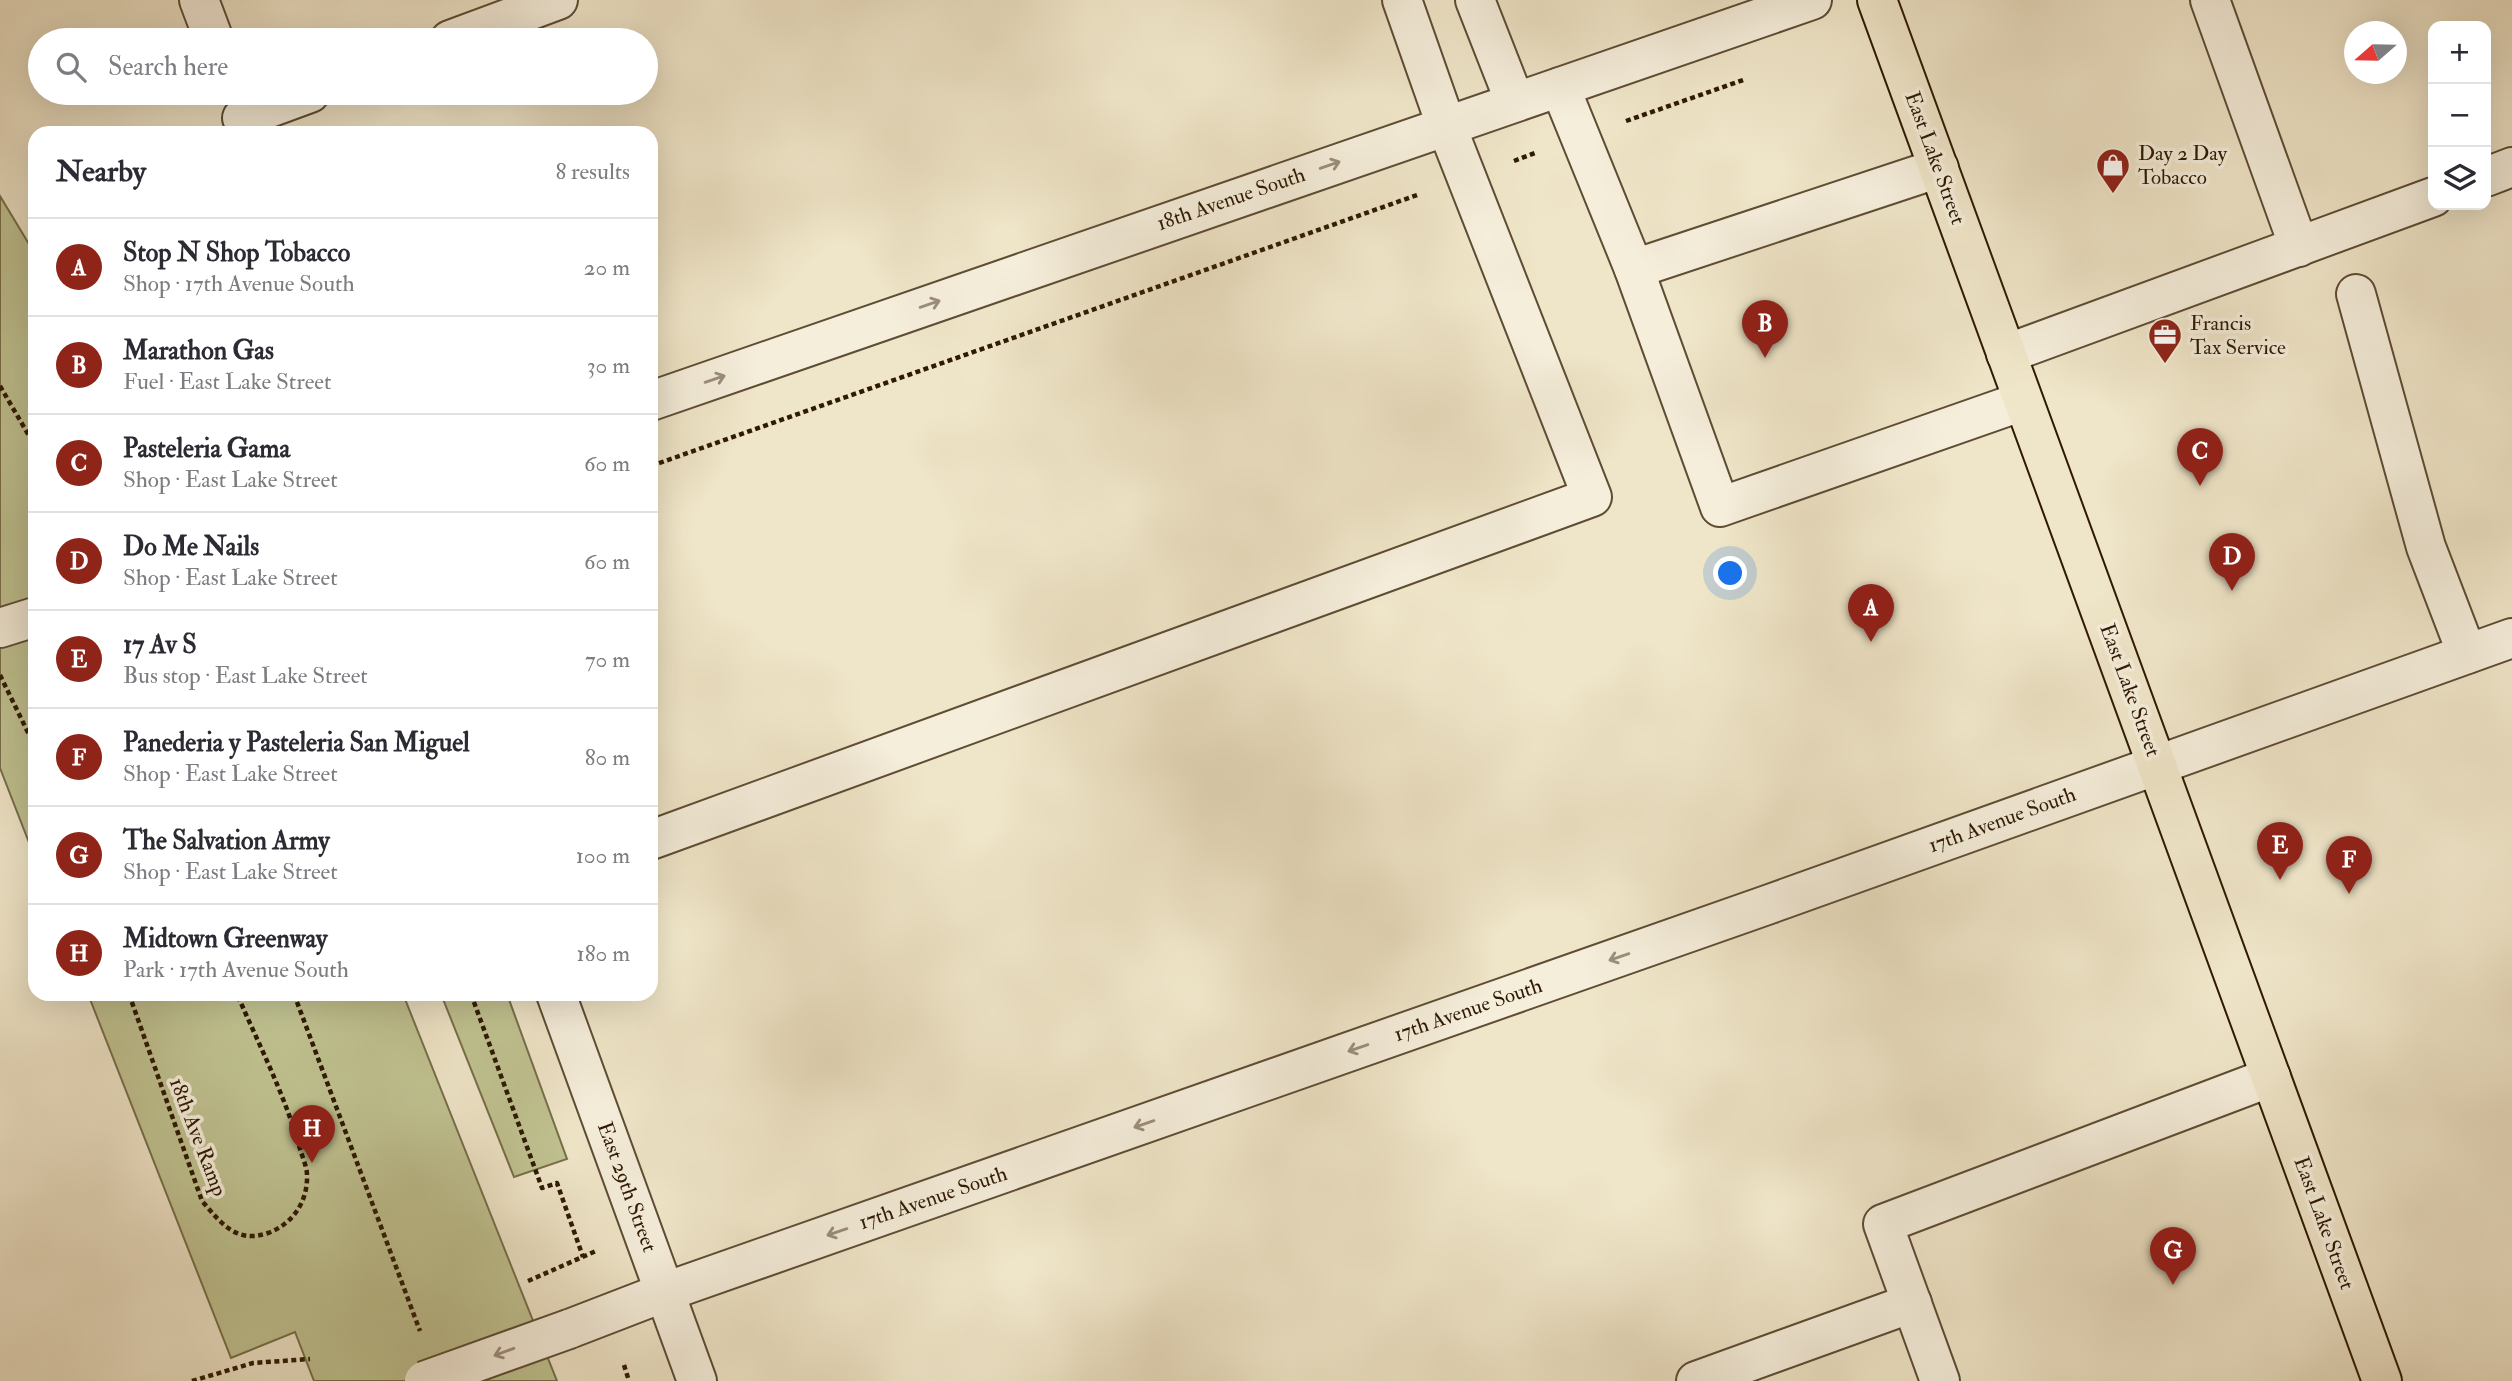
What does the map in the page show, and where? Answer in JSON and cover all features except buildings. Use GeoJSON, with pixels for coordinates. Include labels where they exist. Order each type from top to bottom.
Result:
{"type":"FeatureCollection","features":[{"type":"Feature","properties":{"kind":"main road","name":"East Lake Street"},"geometry":{"type":"LineString","coordinates":[[1877,0],[2382,1381]]}},
{"type":"Feature","properties":{"kind":"street"},"geometry":{"type":"LineString","coordinates":[[199,0],[210,28]]}},
{"type":"Feature","properties":{"kind":"street"},"geometry":{"type":"LineString","coordinates":[[482,28],[558,0]]}},
{"type":"Feature","properties":{"kind":"street"},"geometry":{"type":"LineString","coordinates":[[658,837],[1592,497],[1446,125],[1402,0]]}},
{"type":"Feature","properties":{"kind":"street"},"geometry":{"type":"LineString","coordinates":[[1475,0],[1515,103]]}},
{"type":"Feature","properties":{"kind":"street","name":"18th Avenue South"},"geometry":{"type":"LineString","coordinates":[[658,399],[1812,0]]}},
{"type":"Feature","properties":{"kind":"street"},"geometry":{"type":"LineString","coordinates":[[2210,0],[2299,247]]}},
{"type":"Feature","properties":{"kind":"street"},"geometry":{"type":"LineString","coordinates":[[1560,87],[1634,269],[1720,507],[2023,401]]}},
{"type":"Feature","properties":{"kind":"street"},"geometry":{"type":"LineString","coordinates":[[241,114],[271,105]]}},
{"type":"Feature","properties":{"kind":"street"},"geometry":{"type":"LineString","coordinates":[[2491,175],[2512,167]]}},
{"type":"Feature","properties":{"kind":"street"},"geometry":{"type":"LineString","coordinates":[[1634,269],[1939,168]]}},
{"type":"Feature","properties":{"kind":"street"},"geometry":{"type":"LineString","coordinates":[[2006,354],[2428,199]]}},
{"type":"Feature","properties":{"kind":"street"},"geometry":{"type":"LineString","coordinates":[[2356,294],[2426,547],[2467,653]]}},
{"type":"Feature","properties":{"kind":"street"},"geometry":{"type":"LineString","coordinates":[[0,628],[28,619]]}},
{"type":"Feature","properties":{"kind":"street","name":"17th Avenue South"},"geometry":{"type":"LineString","coordinates":[[424,1381],[665,1292],[1684,934],[2512,638]]}},
{"type":"Feature","properties":{"kind":"street","name":"East 29th Street"},"geometry":{"type":"LineString","coordinates":[[559,1001],[697,1381]]}},
{"type":"Feature","properties":{"kind":"street"},"geometry":{"type":"LineString","coordinates":[[1940,1381],[1883,1224],[2271,1077]]}},
{"type":"Feature","properties":{"kind":"street"},"geometry":{"type":"LineString","coordinates":[[1696,1381],[1912,1303]]}},
{"type":"Feature","properties":{"kind":"path"},"geometry":{"type":"LineString","coordinates":[[658,465],[1756,75]]}},
{"type":"Feature","properties":{"kind":"path"},"geometry":{"type":"LineString","coordinates":[[0,386],[28,434]]}},
{"type":"Feature","properties":{"kind":"path"},"geometry":{"type":"LineString","coordinates":[[0,675],[28,733]]}},
{"type":"Feature","properties":{"kind":"path","name":"18th Ave Ramp"},"geometry":{"type":"LineString","coordinates":[[131,1001],[202,1201],[224,1227],[247,1237],[267,1233],[288,1224],[301,1206],[307,1174],[293,1124],[240,1001]]}},
{"type":"Feature","properties":{"kind":"path"},"geometry":{"type":"LineString","coordinates":[[297,1001],[424,1342]]}},
{"type":"Feature","properties":{"kind":"path"},"geometry":{"type":"LineString","coordinates":[[474,1001],[542,1188],[557,1183],[583,1257]]}},
{"type":"Feature","properties":{"kind":"path"},"geometry":{"type":"LineString","coordinates":[[528,1281],[600,1249]]}},
{"type":"Feature","properties":{"kind":"path"},"geometry":{"type":"LineString","coordinates":[[192,1381],[253,1363],[310,1359]]}},
{"type":"Feature","properties":{"kind":"path"},"geometry":{"type":"LineString","coordinates":[[624,1365],[629,1381]]}},
{"type":"Feature","properties":{"kind":"green space"},"geometry":{"type":"Polygon","coordinates":[[[0,196],[28,242],[28,840],[0,768],[0,196]]]}},
{"type":"Feature","properties":{"kind":"green space"},"geometry":{"type":"Polygon","coordinates":[[[91,1001],[406,1001],[557,1381],[314,1381],[295,1332],[231,1358],[91,1001]]]}},
{"type":"Feature","properties":{"kind":"green space"},"geometry":{"type":"Polygon","coordinates":[[[444,1001],[510,1001],[567,1159],[514,1177],[444,1001]]]}},
{"type":"Feature","properties":{"kind":"place","name":"Day 2 Day Tobacco"},"geometry":{"type":"Point","coordinates":[2113,195]}},
{"type":"Feature","properties":{"kind":"place","name":"Marathon Gas"},"geometry":{"type":"Point","coordinates":[1765,358]}},
{"type":"Feature","properties":{"kind":"place","name":"Francis Tax Service"},"geometry":{"type":"Point","coordinates":[2165,365]}},
{"type":"Feature","properties":{"kind":"place","name":"Pasteleria Gama"},"geometry":{"type":"Point","coordinates":[2200,486]}},
{"type":"Feature","properties":{"kind":"place","name":"Do Me Nails"},"geometry":{"type":"Point","coordinates":[2232,591]}},
{"type":"Feature","properties":{"kind":"place","name":"Stop N Shop Tobacco"},"geometry":{"type":"Point","coordinates":[1871,642]}},
{"type":"Feature","properties":{"kind":"place","name":"17 Av S"},"geometry":{"type":"Point","coordinates":[2280,880]}},
{"type":"Feature","properties":{"kind":"place","name":"Panederia y Pasteleria San Miguel"},"geometry":{"type":"Point","coordinates":[2349,894]}},
{"type":"Feature","properties":{"kind":"place","name":"Midtown Greenway"},"geometry":{"type":"Point","coordinates":[312,1163]}},
{"type":"Feature","properties":{"kind":"place","name":"The Salvation Army"},"geometry":{"type":"Point","coordinates":[2173,1285]}}]}
